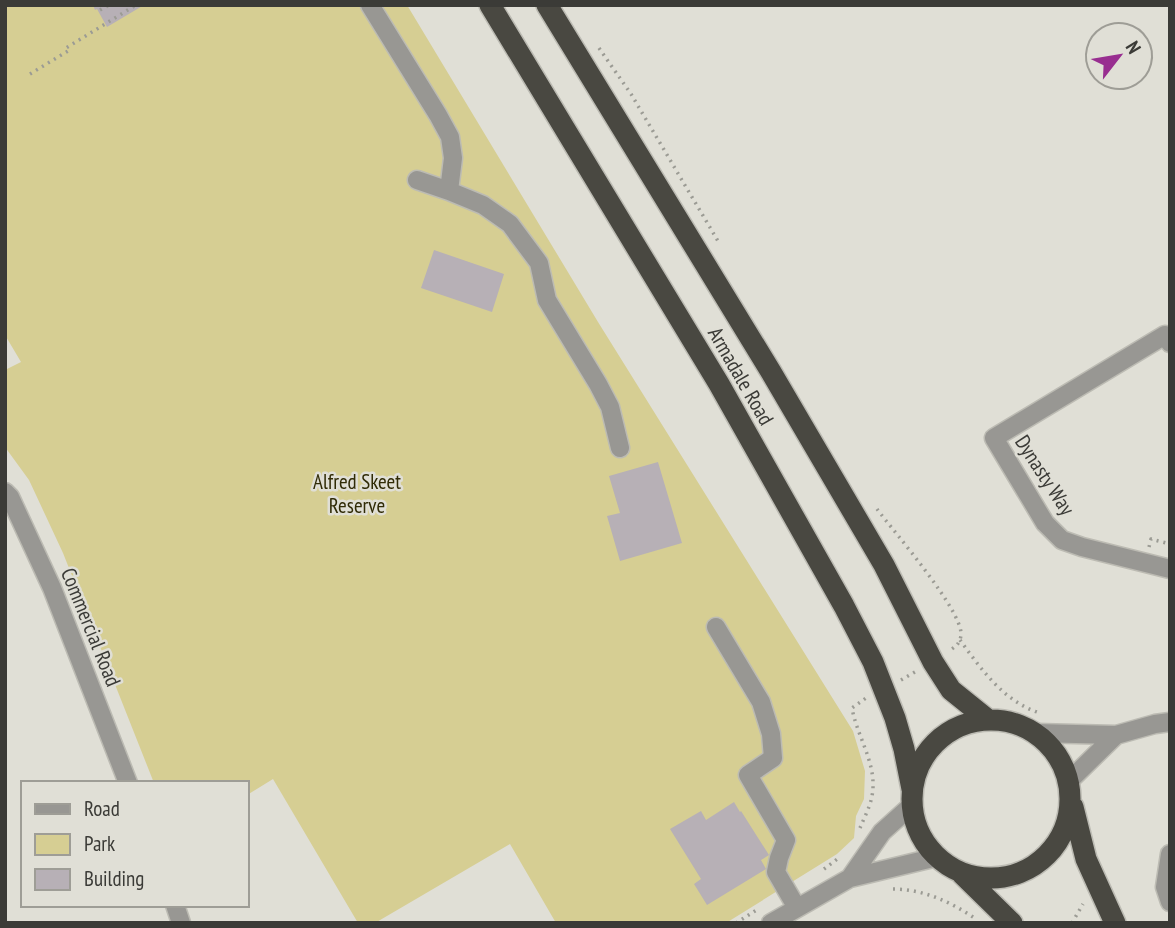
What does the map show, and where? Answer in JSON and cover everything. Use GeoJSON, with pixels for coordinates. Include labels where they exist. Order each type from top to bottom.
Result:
{"type":"FeatureCollection","features":[{"type":"Feature","properties":{"kind":"highway","name":"Armadale Road"},"geometry":{"type":"LineString","coordinates":[[490,5],[719,384],[844,606],[873,662],[895,718],[904,748],[912,797]]}},
{"type":"Feature","properties":{"kind":"highway","name":"Armadale Road"},"geometry":{"type":"LineString","coordinates":[[547,5],[771,372],[884,565],[933,663],[951,690],[987,719]]}},
{"type":"Feature","properties":{"kind":"highway"},"geometry":{"type":"LineString","coordinates":[[1012,923],[960,873],[937,858],[919,834],[912,797],[920,762],[937,740],[960,725],[987,719],[1038,723],[1057,754],[1070,791],[1086,859],[1115,923]]}},
{"type":"Feature","properties":{"kind":"highway"},"geometry":{"type":"LineString","coordinates":[[960,873],[990,879],[1011,876],[1021,874],[1047,857],[1065,831],[1070,791]]}},
{"type":"Feature","properties":{"kind":"street"},"geometry":{"type":"LineString","coordinates":[[370,5],[450,137],[453,158],[449,191]]}},
{"type":"Feature","properties":{"kind":"street"},"geometry":{"type":"LineString","coordinates":[[417,180],[484,205],[510,224],[538,263],[547,300],[610,407],[620,448]]}},
{"type":"Feature","properties":{"kind":"street","name":"Dynasty Way"},"geometry":{"type":"LineString","coordinates":[[1167,339],[994,438],[1045,523],[1062,540],[1170,569]]}},
{"type":"Feature","properties":{"kind":"street","name":"Commercial Road"},"geometry":{"type":"LineString","coordinates":[[5,492],[10,497],[52,588],[127,781]]}},
{"type":"Feature","properties":{"kind":"street"},"geometry":{"type":"LineString","coordinates":[[716,627],[761,702],[771,734],[773,758],[748,775],[786,840],[776,872],[797,908]]}},
{"type":"Feature","properties":{"kind":"street"},"geometry":{"type":"LineString","coordinates":[[1038,723],[1116,735],[1170,722]]}},
{"type":"Feature","properties":{"kind":"street"},"geometry":{"type":"LineString","coordinates":[[1070,791],[1116,735]]}},
{"type":"Feature","properties":{"kind":"street"},"geometry":{"type":"LineString","coordinates":[[850,878],[882,832],[912,797]]}},
{"type":"Feature","properties":{"kind":"street"},"geometry":{"type":"LineString","coordinates":[[1170,854],[1165,887],[1170,902]]}},
{"type":"Feature","properties":{"kind":"street"},"geometry":{"type":"LineString","coordinates":[[771,923],[850,878],[937,858]]}},
{"type":"Feature","properties":{"kind":"path"},"geometry":{"type":"LineString","coordinates":[[100,10],[108,5]]}},
{"type":"Feature","properties":{"kind":"path"},"geometry":{"type":"LineString","coordinates":[[120,5],[124,12]]}},
{"type":"Feature","properties":{"kind":"path"},"geometry":{"type":"LineString","coordinates":[[30,74],[68,51],[66,48],[136,5]]}},
{"type":"Feature","properties":{"kind":"path"},"geometry":{"type":"LineString","coordinates":[[960,640],[985,674],[1028,709],[1038,723]]}},
{"type":"Feature","properties":{"kind":"path"},"geometry":{"type":"LineString","coordinates":[[852,708],[872,776],[872,796],[856,837]]}},
{"type":"Feature","properties":{"kind":"path"},"geometry":{"type":"LineString","coordinates":[[822,870],[842,855]]}},
{"type":"Feature","properties":{"kind":"path"},"geometry":{"type":"LineString","coordinates":[[888,889],[922,892],[958,907],[982,923]]}},
{"type":"Feature","properties":{"kind":"path"},"geometry":{"type":"LineString","coordinates":[[736,923],[787,891]]}},
{"type":"Feature","properties":{"kind":"path"},"geometry":{"type":"LineString","coordinates":[[1072,923],[1085,901]]}},
{"type":"Feature","properties":{"kind":"green space","name":"Alfred Skeet Reserve"},"geometry":{"type":"Polygon","coordinates":[[[5,5],[407,5],[598,322],[853,731],[865,771],[864,799],[856,816],[854,838],[837,854],[726,923],[556,923],[510,844],[375,923],[358,923],[273,779],[248,794],[248,781],[153,781],[63,553],[29,480],[5,447],[5,370],[21,362],[5,335],[5,5]]]}},
{"type":"Feature","properties":{"kind":"building"},"geometry":{"type":"Polygon","coordinates":[[[93,5],[144,5],[107,27],[93,5]]]}},
{"type":"Feature","properties":{"kind":"building"},"geometry":{"type":"Polygon","coordinates":[[[434,250],[504,274],[492,312],[421,288],[434,250]]]}},
{"type":"Feature","properties":{"kind":"building"},"geometry":{"type":"Polygon","coordinates":[[[658,462],[682,543],[620,561],[607,516],[620,513],[609,476],[658,462]]]}},
{"type":"Feature","properties":{"kind":"building"},"geometry":{"type":"Polygon","coordinates":[[[734,802],[769,855],[761,860],[766,869],[707,905],[694,884],[701,879],[670,829],[701,811],[706,820],[734,802]]]}}]}
